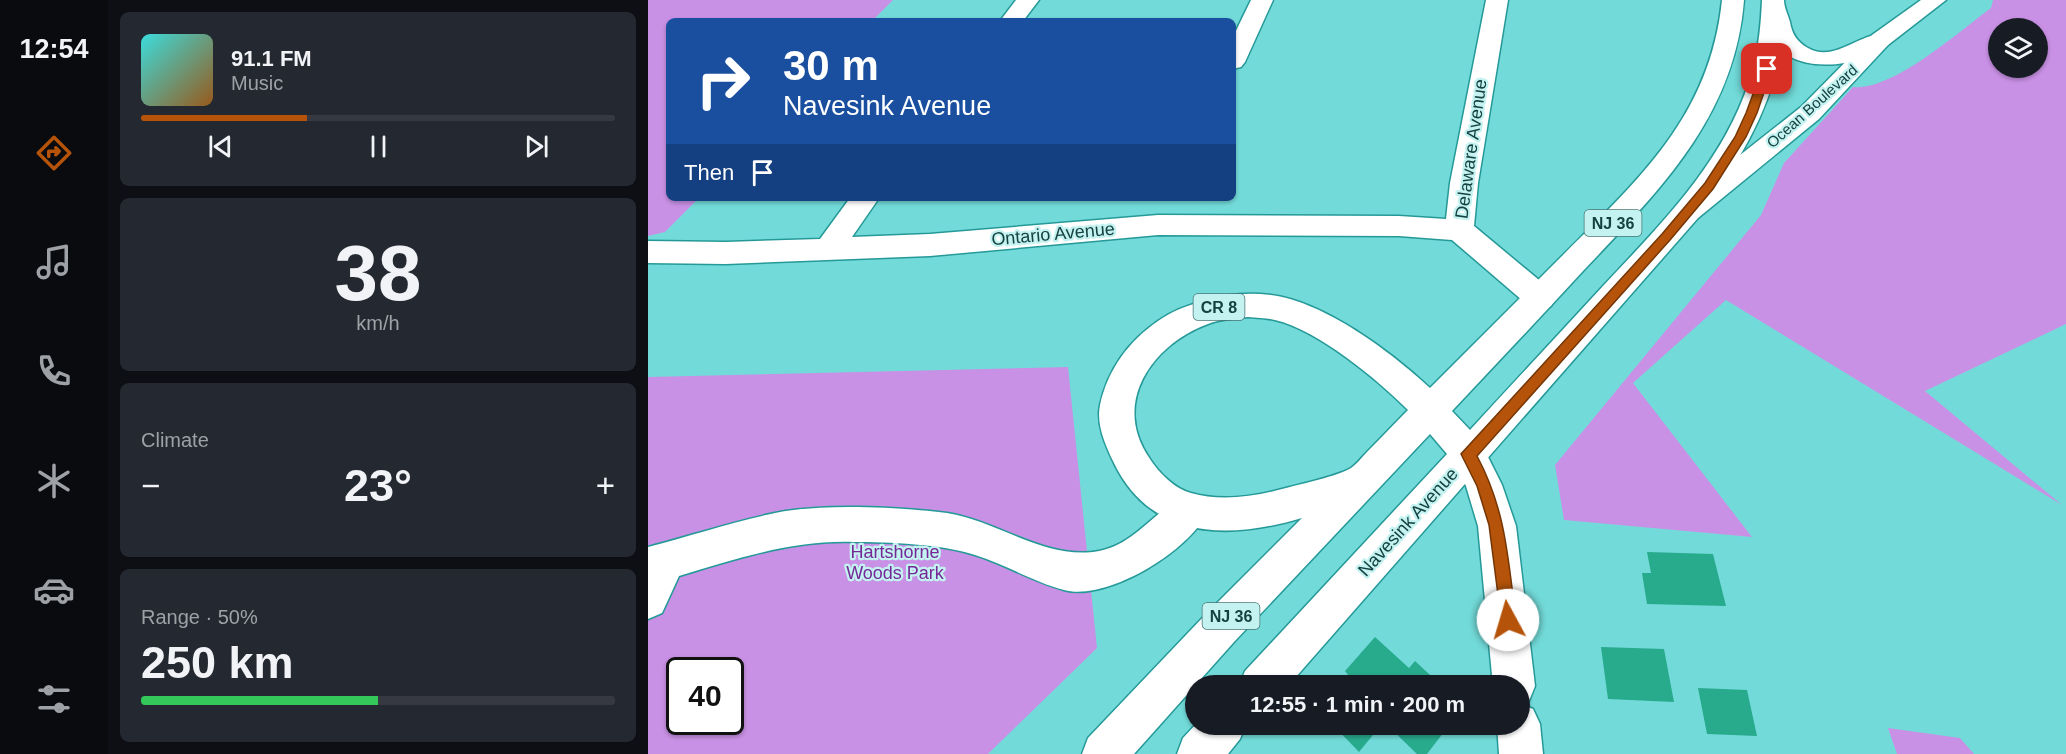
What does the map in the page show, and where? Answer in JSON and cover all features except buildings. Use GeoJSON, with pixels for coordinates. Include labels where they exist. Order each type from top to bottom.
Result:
{"type":"FeatureCollection","features":[{"type":"Feature","properties":{"kind":"main road"},"geometry":{"type":"LineString","coordinates":[[1013,18],[1028,0]]}},
{"type":"Feature","properties":{"kind":"main road"},"geometry":{"type":"LineString","coordinates":[[1236,56],[1262,0]]}},
{"type":"Feature","properties":{"kind":"main road","name":"Delaware Avenue"},"geometry":{"type":"LineString","coordinates":[[1497,0],[1466,172],[1459,230],[1539,298]]}},
{"type":"Feature","properties":{"kind":"main road","name":"NJ 36"},"geometry":{"type":"LineString","coordinates":[[1104,754],[1220,628],[1640,195],[1685,138],[1712,92],[1729,38],[1733,0]]}},
{"type":"Feature","properties":{"kind":"main road"},"geometry":{"type":"LineString","coordinates":[[1774,0],[1783,36],[1793,48],[1809,56],[1838,58],[1857,53],[1880,40]]}},
{"type":"Feature","properties":{"kind":"main road","name":"Navesink Avenue"},"geometry":{"type":"LineString","coordinates":[[1270,675],[1689,211],[1726,161],[1752,113],[1768,60],[1774,0]]}},
{"type":"Feature","properties":{"kind":"main road","name":"Ocean Boulevard"},"geometry":{"type":"LineString","coordinates":[[1689,211],[1810,113],[1880,40],[1935,0]]}},
{"type":"Feature","properties":{"kind":"main road"},"geometry":{"type":"LineString","coordinates":[[828,249],[863,201]]}},
{"type":"Feature","properties":{"kind":"main road"},"geometry":{"type":"LineString","coordinates":[[1158,225],[1168,201]]}},
{"type":"Feature","properties":{"kind":"main road","name":"Ontario Avenue"},"geometry":{"type":"LineString","coordinates":[[648,252],[726,253],[930,245],[1158,225],[1399,226],[1459,230]]}},
{"type":"Feature","properties":{"kind":"main road","name":"CR 8"},"geometry":{"type":"LineString","coordinates":[[1362,481],[1279,507],[1248,513],[1228,515],[1190,511],[1154,491],[1139,474],[1127,454],[1117,425],[1116,406],[1126,376],[1134,360],[1155,339],[1186,318],[1231,305],[1271,307],[1289,311],[1359,348],[1386,367],[1432,410]]}},
{"type":"Feature","properties":{"kind":"main road"},"geometry":{"type":"LineString","coordinates":[[1432,410],[1468,454],[1484,484],[1497,525],[1513,675]]}},
{"type":"Feature","properties":{"kind":"main road"},"geometry":{"type":"LineString","coordinates":[[648,599],[657,564],[777,530],[863,524],[947,531],[975,537],[1066,572],[1100,570],[1130,558],[1152,546],[1190,511]]}},
{"type":"Feature","properties":{"kind":"main road"},"geometry":{"type":"LineString","coordinates":[[1200,754],[1216,735]]}},
{"type":"Feature","properties":{"kind":"main road"},"geometry":{"type":"LineString","coordinates":[[1519,735],[1521,754]]}},
{"type":"Feature","properties":{"kind":"green space"},"geometry":{"type":"Polygon","coordinates":[[[648,0],[893,0],[875,18],[666,18],[666,201],[696,201],[665,232],[648,236],[648,0]]]}},
{"type":"Feature","properties":{"kind":"green space"},"geometry":{"type":"Polygon","coordinates":[[[1993,0],[2066,0],[2066,324],[1925,391],[2062,505],[1726,300],[1633,383],[1752,537],[1564,520],[1555,465],[1761,215],[1784,163],[1853,87],[1869,86],[1887,80],[1943,45],[1991,8],[1993,0]]]}},
{"type":"Feature","properties":{"kind":"green space","name":"Hartshorne Woods Park"},"geometry":{"type":"Polygon","coordinates":[[[1068,367],[1097,648],[988,754],[648,754],[648,377],[1068,367]]]}},
{"type":"Feature","properties":{"kind":"green space"},"geometry":{"type":"Polygon","coordinates":[[[1888,728],[1960,738],[1974,754],[1897,754],[1888,728]]]}},
{"type":"Feature","properties":{"kind":"route"},"geometry":{"type":"LineString","coordinates":[[1508,620],[1497,525],[1484,484],[1468,454],[1666,237],[1709,186],[1726,161],[1752,113],[1767,69]]}}]}
